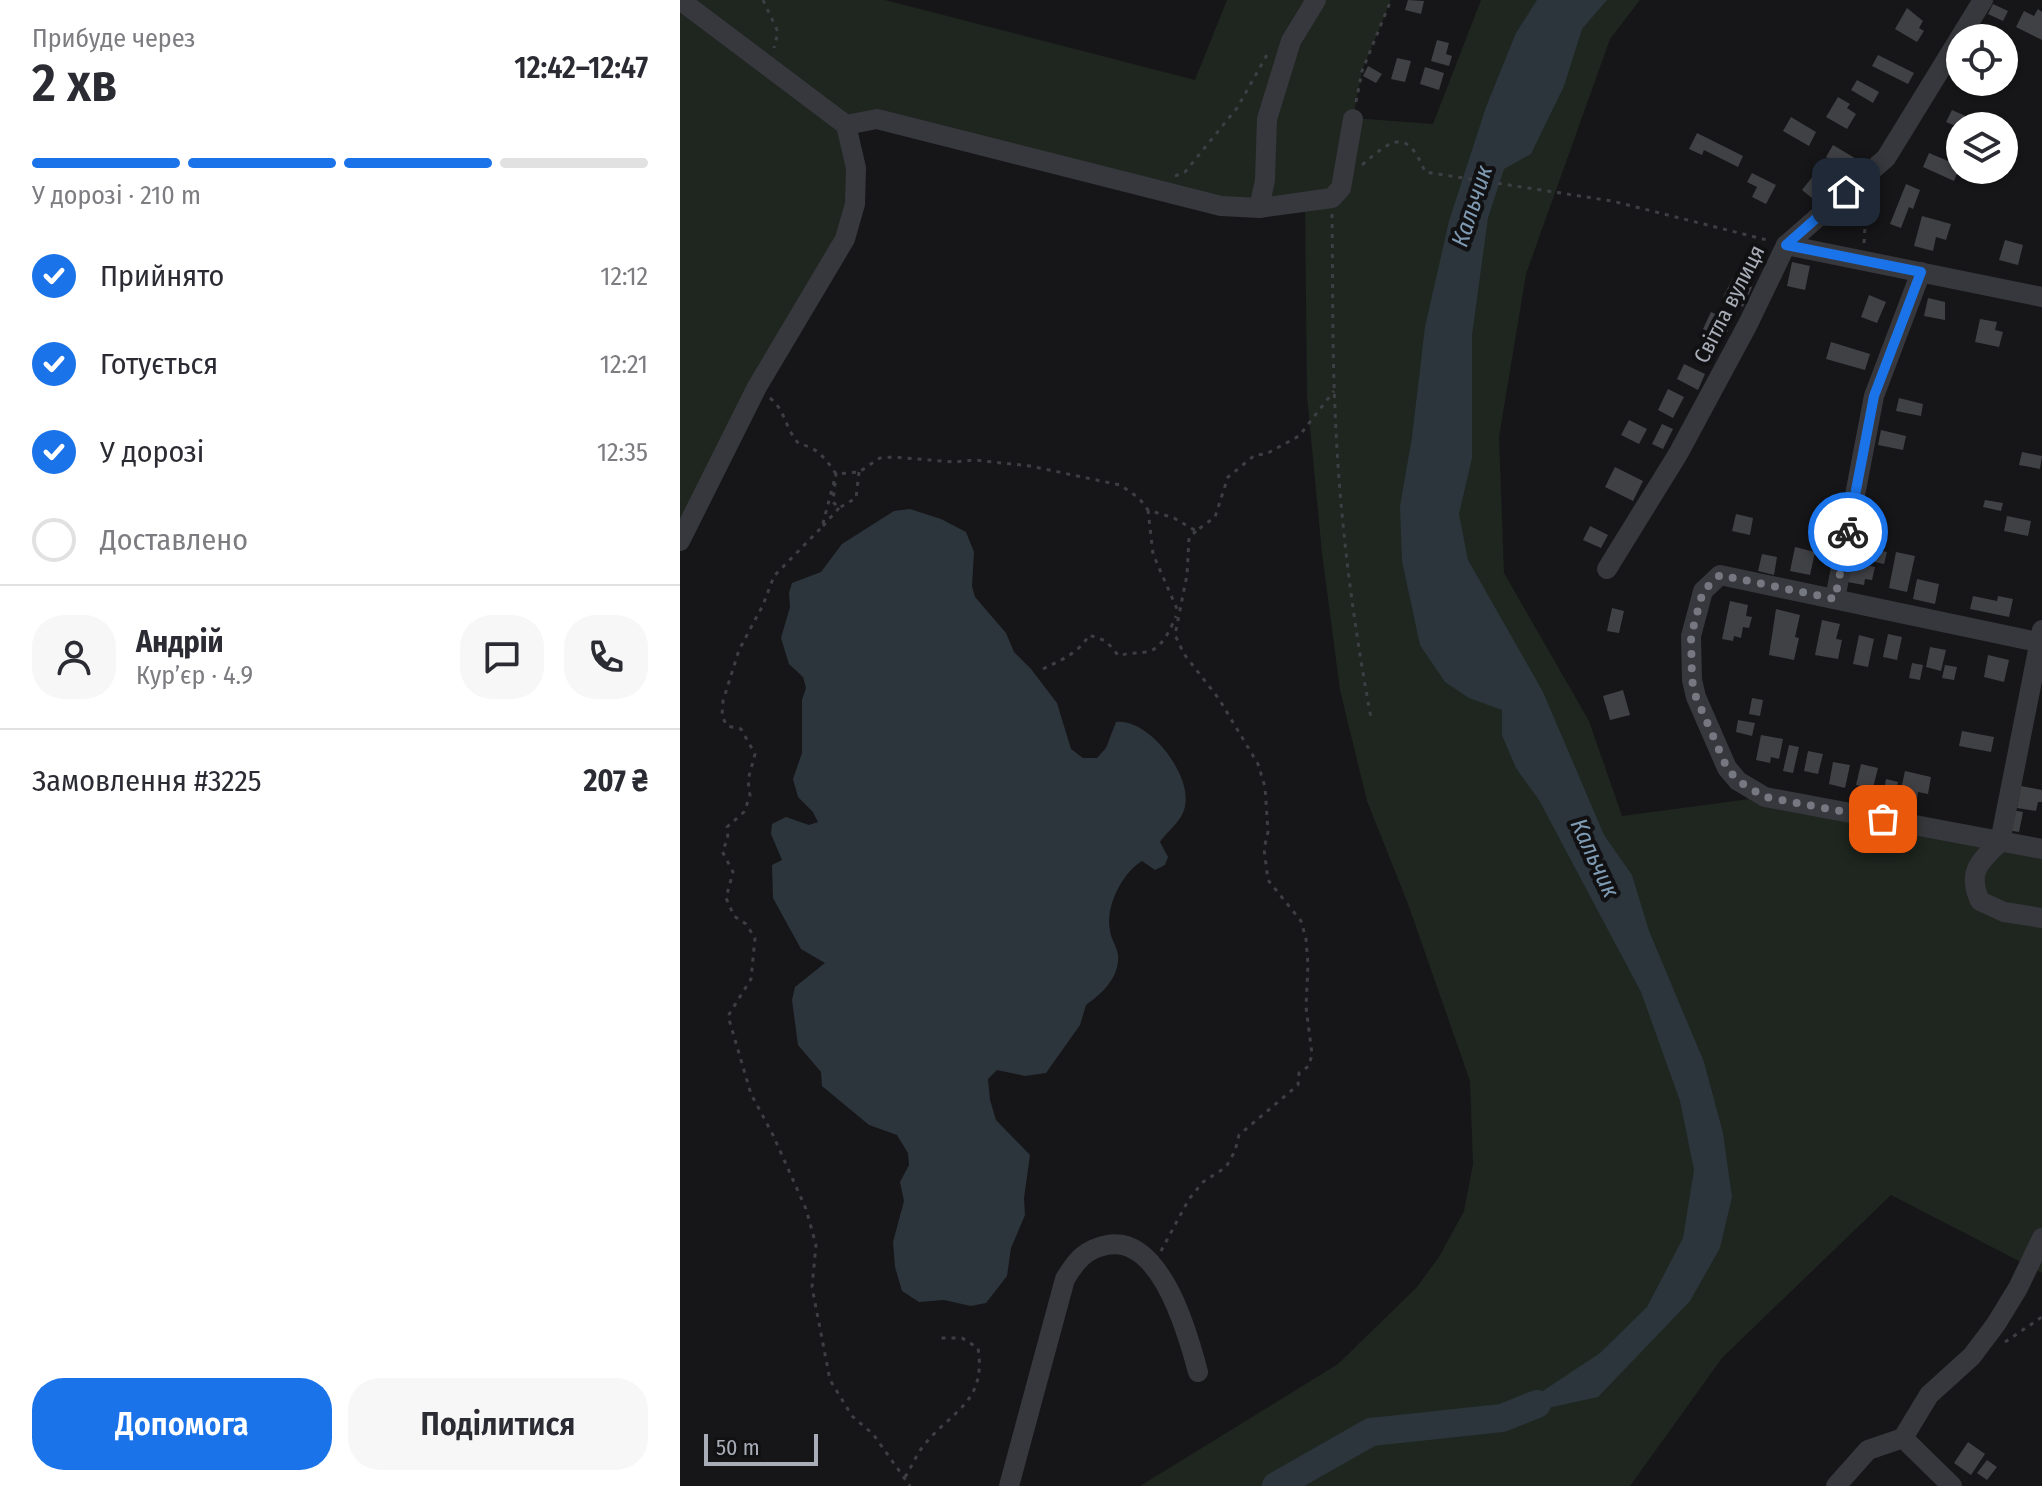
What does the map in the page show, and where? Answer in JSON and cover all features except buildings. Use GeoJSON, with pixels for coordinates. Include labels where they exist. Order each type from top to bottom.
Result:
{"type":"FeatureCollection","features":[{"type":"Feature","properties":{"kind":"street"},"geometry":{"type":"LineString","coordinates":[[680,0],[846,125],[856,168],[855,204],[845,239],[757,387],[680,541]]}},
{"type":"Feature","properties":{"kind":"street"},"geometry":{"type":"LineString","coordinates":[[1259,208],[1265,180],[1267,119],[1291,41],[1316,0]]}},
{"type":"Feature","properties":{"kind":"street"},"geometry":{"type":"LineString","coordinates":[[1786,245],[1886,158],[1983,0]]}},
{"type":"Feature","properties":{"kind":"street"},"geometry":{"type":"LineString","coordinates":[[846,125],[877,119],[1221,206],[1259,208],[1336,193],[1353,119]]}},
{"type":"Feature","properties":{"kind":"street","name":"Світла вулиця"},"geometry":{"type":"LineString","coordinates":[[1607,569],[1685,441],[1748,324],[1786,245],[2042,297]]}},
{"type":"Feature","properties":{"kind":"street"},"geometry":{"type":"LineString","coordinates":[[1835,599],[1874,396],[1921,272]]}},
{"type":"Feature","properties":{"kind":"street"},"geometry":{"type":"LineString","coordinates":[[2042,849],[2000,842],[1765,797],[1738,781],[1727,768],[1696,697],[1692,680],[1691,636],[1703,591],[1720,575],[2041,639],[2000,842],[1981,860],[1973,886],[1980,901],[2004,912],[2042,918]]}},
{"type":"Feature","properties":{"kind":"street"},"geometry":{"type":"LineString","coordinates":[[1836,1486],[1868,1450],[1903,1438],[1929,1395],[1972,1356],[2018,1288],[2042,1238]]}},
{"type":"Feature","properties":{"kind":"street"},"geometry":{"type":"LineString","coordinates":[[1009,1486],[1065,1279],[1076,1260],[1094,1248],[1115,1244],[1136,1249],[1153,1263],[1186,1327],[1198,1372]]}},
{"type":"Feature","properties":{"kind":"street"},"geometry":{"type":"LineString","coordinates":[[1903,1438],[1952,1486]]}},
{"type":"Feature","properties":{"kind":"path"},"geometry":{"type":"LineString","coordinates":[[763,0],[778,32],[769,68]]}},
{"type":"Feature","properties":{"kind":"path"},"geometry":{"type":"LineString","coordinates":[[1353,119],[1362,71],[1391,0]]}},
{"type":"Feature","properties":{"kind":"path"},"geometry":{"type":"LineString","coordinates":[[1150,188],[1185,172],[1237,108],[1269,51]]}},
{"type":"Feature","properties":{"kind":"path"},"geometry":{"type":"LineString","coordinates":[[1371,718],[1359,652],[1340,489],[1334,391],[1336,193],[1364,163],[1388,144],[1410,144],[1425,172],[1612,201],[1786,245]]}},
{"type":"Feature","properties":{"kind":"path"},"geometry":{"type":"LineString","coordinates":[[1871,262],[1864,236],[1886,158]]}},
{"type":"Feature","properties":{"kind":"path"},"geometry":{"type":"LineString","coordinates":[[757,387],[780,407],[789,432],[799,444],[811,446],[826,458],[836,474],[833,502],[839,508]]}},
{"type":"Feature","properties":{"kind":"path"},"geometry":{"type":"LineString","coordinates":[[1153,1263],[1189,1199],[1203,1182],[1226,1167],[1239,1135],[1298,1085],[1299,1073],[1309,1066],[1312,1054],[1306,1007],[1306,939],[1301,921],[1268,880],[1264,849],[1268,832],[1265,787],[1258,764],[1219,699],[1184,654],[1175,635],[1187,575],[1189,538],[1215,517],[1228,477],[1255,455],[1266,454],[1299,436],[1334,391]]}},
{"type":"Feature","properties":{"kind":"path"},"geometry":{"type":"LineString","coordinates":[[836,474],[859,472],[880,458],[954,462],[974,460],[1030,466],[1120,485],[1139,498],[1148,510],[1153,554],[1178,611]]}},
{"type":"Feature","properties":{"kind":"path"},"geometry":{"type":"LineString","coordinates":[[859,472],[856,498],[839,508],[774,576],[763,605],[739,650],[723,701],[722,716],[727,726],[741,729],[755,754],[748,780],[750,796],[744,812],[727,827],[728,839],[722,851],[733,872],[726,898],[734,916],[746,924],[755,938],[751,979],[728,1016],[751,1094],[806,1209],[816,1245],[812,1287],[830,1380],[852,1416],[873,1434],[910,1486]]}},
{"type":"Feature","properties":{"kind":"path"},"geometry":{"type":"LineString","coordinates":[[822,527],[836,474]]}},
{"type":"Feature","properties":{"kind":"path"},"geometry":{"type":"LineString","coordinates":[[1148,510],[1174,518],[1196,531]]}},
{"type":"Feature","properties":{"kind":"path"},"geometry":{"type":"LineString","coordinates":[[1043,669],[1084,645],[1089,635],[1106,641],[1119,656],[1137,651],[1147,652],[1160,645],[1178,611]]}},
{"type":"Feature","properties":{"kind":"path"},"geometry":{"type":"LineString","coordinates":[[905,1477],[922,1448],[973,1394],[981,1371],[978,1348],[962,1338],[941,1338]]}},
{"type":"Feature","properties":{"kind":"shaded area"},"geometry":{"type":"Polygon","coordinates":[[[680,0],[885,0],[1195,80],[1227,0],[1391,0],[1362,71],[1353,118],[1433,124],[1481,0],[1640,0],[1610,39],[1526,274],[1499,437],[1504,573],[1589,721],[1622,816],[1765,797],[2042,849],[2042,1273],[1891,1195],[1722,1358],[1630,1486],[1140,1486],[1338,1364],[1416,1288],[1439,1257],[1464,1211],[1473,1164],[1470,1081],[1408,904],[1367,801],[1340,690],[1322,553],[1307,396],[1305,203],[1259,208],[877,119],[846,125],[855,204],[680,541],[680,0]]]}},
{"type":"Feature","properties":{"kind":"water"},"geometry":{"type":"Polygon","coordinates":[[[1537,0],[1607,0],[1582,29],[1564,86],[1531,154],[1504,169],[1488,218],[1472,335],[1472,458],[1459,514],[1468,560],[1543,692],[1604,835],[1632,875],[1649,931],[1704,1062],[1723,1133],[1732,1197],[1720,1248],[1690,1301],[1598,1397],[1502,1418],[1600,1353],[1647,1307],[1683,1238],[1694,1170],[1680,1101],[1641,992],[1539,800],[1516,768],[1502,735],[1502,710],[1469,698],[1445,682],[1420,645],[1402,561],[1400,506],[1425,327],[1449,221],[1486,107],[1516,33],[1537,0]]]}},
{"type":"Feature","properties":{"kind":"water"},"geometry":{"type":"Polygon","coordinates":[[[910,509],[941,519],[966,532],[974,552],[972,586],[975,597],[1006,633],[1014,652],[1057,703],[1071,749],[1083,758],[1097,758],[1106,748],[1116,722],[1129,723],[1142,729],[1166,751],[1182,779],[1185,793],[1181,817],[1160,842],[1168,857],[1165,865],[1155,870],[1142,861],[1122,882],[1113,901],[1109,922],[1118,963],[1109,984],[1086,1005],[1080,1025],[1046,1073],[1025,1076],[997,1070],[988,1079],[996,1120],[1030,1155],[1024,1198],[1025,1215],[1011,1248],[1007,1276],[986,1303],[971,1306],[944,1300],[919,1302],[902,1291],[895,1267],[893,1242],[904,1201],[900,1182],[909,1165],[908,1153],[897,1135],[869,1125],[822,1086],[821,1072],[798,1045],[792,1000],[795,987],[825,963],[801,949],[773,898],[772,865],[782,860],[771,834],[772,824],[786,817],[809,825],[818,822],[798,797],[793,779],[802,753],[802,700],[806,688],[803,677],[789,664],[781,638],[790,607],[792,583],[821,572],[842,544],[894,511],[910,509]]]}},
{"type":"Feature","properties":{"kind":"waterway","name":"Кальчик"},"geometry":{"type":"LineString","coordinates":[[1276,1486],[1371,1432],[1502,1418],[1537,1404]]}},
{"type":"Feature","properties":{"kind":"way so far"},"geometry":{"type":"LineString","coordinates":[[1848,532],[1835,599],[1720,575],[1703,591],[1691,636],[1692,680],[1696,697],[1727,768],[1738,781],[1765,797],[1883,819]]}},
{"type":"Feature","properties":{"kind":"route"},"geometry":{"type":"LineString","coordinates":[[1846,192],[1786,245],[1921,272],[1874,396],[1848,532]]}}]}
